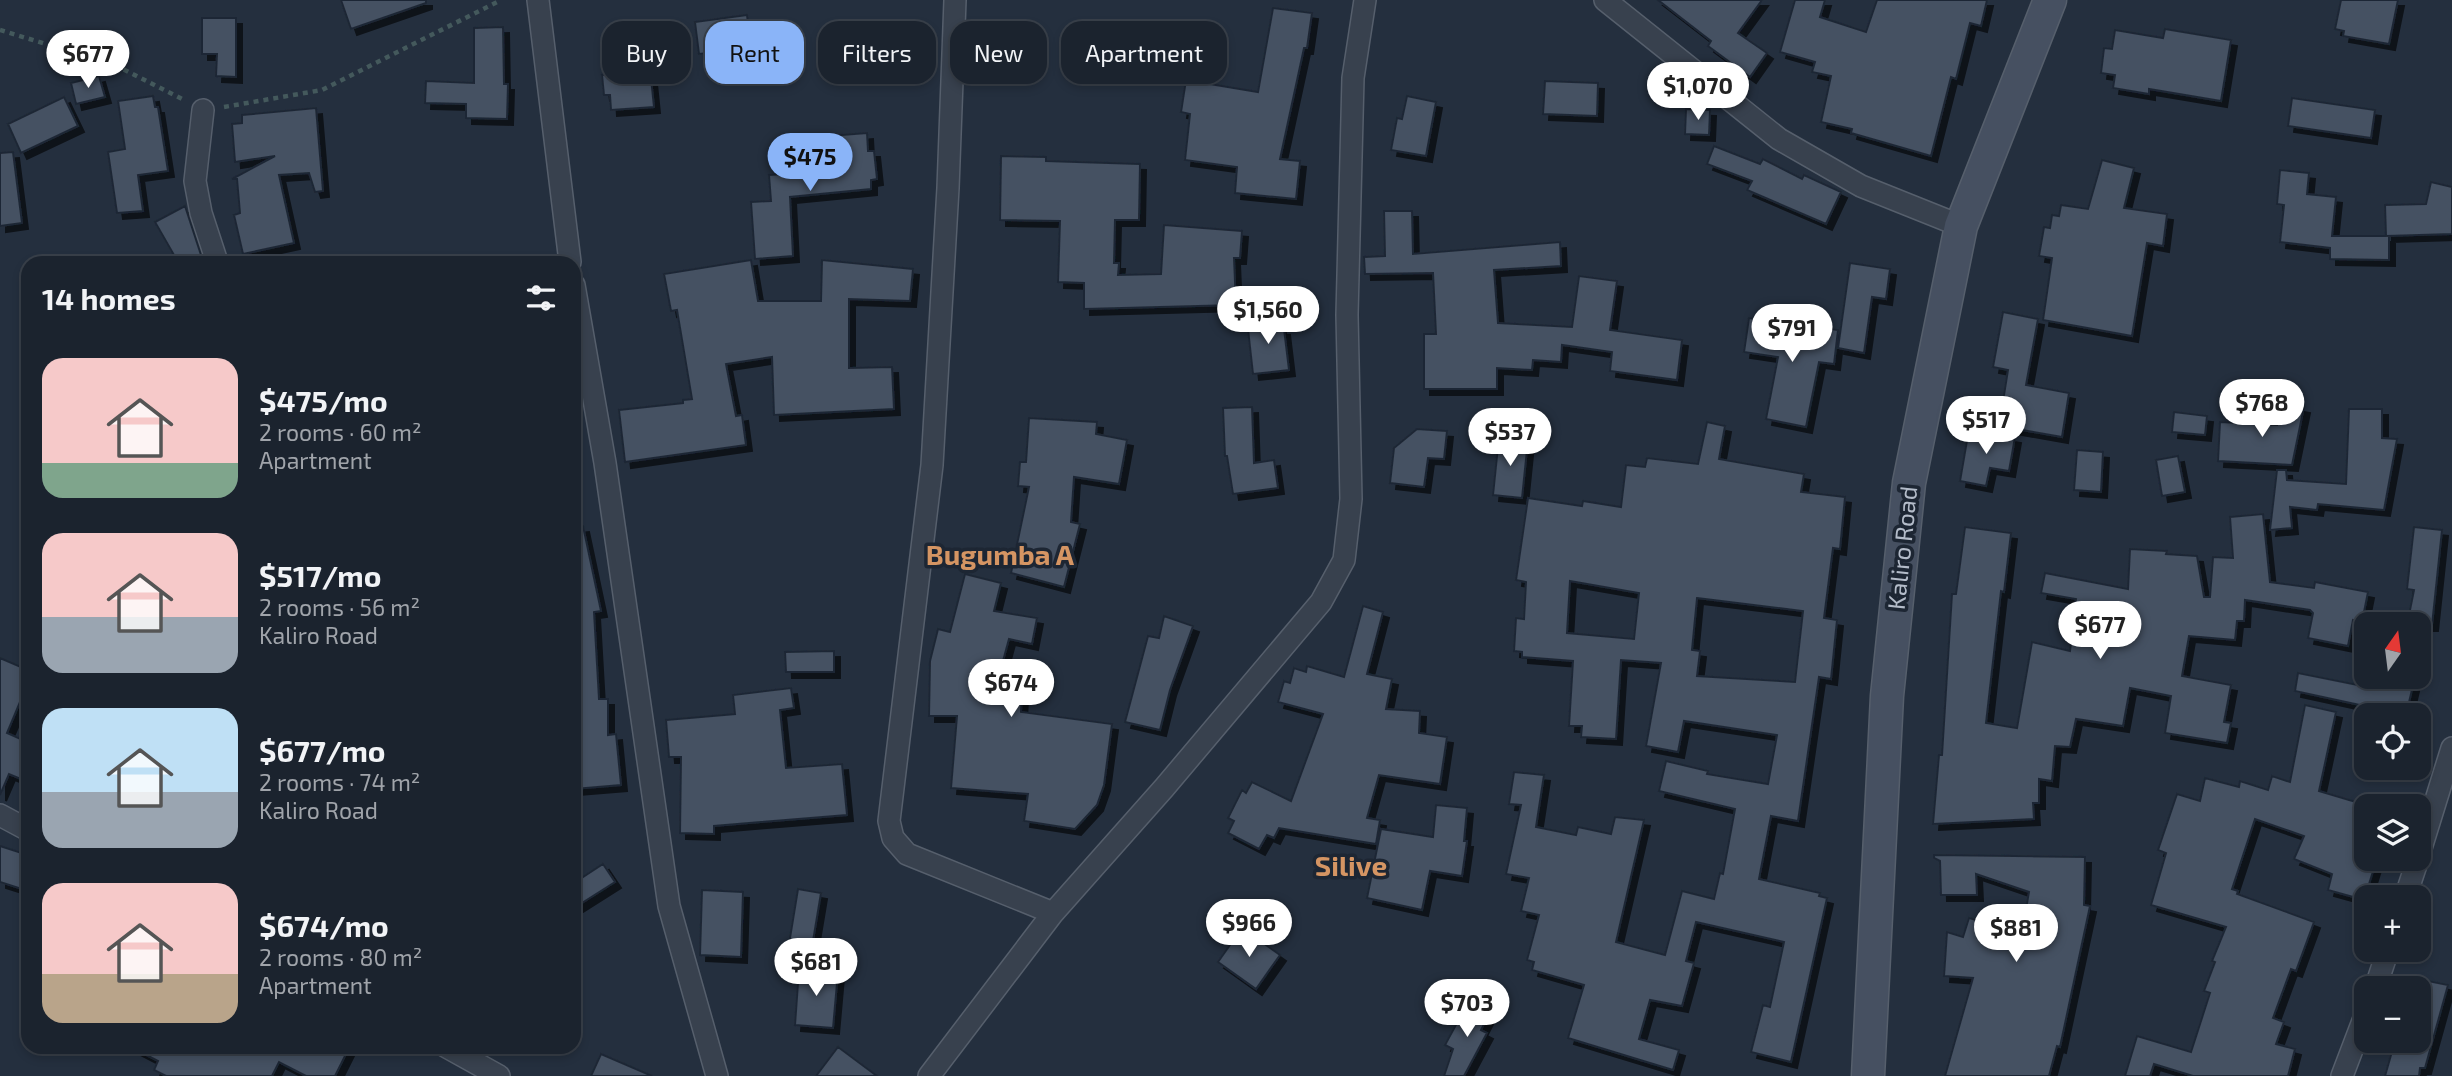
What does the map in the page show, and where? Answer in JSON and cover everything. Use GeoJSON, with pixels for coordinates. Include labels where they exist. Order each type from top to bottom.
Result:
{"type":"FeatureCollection","features":[{"type":"Feature","properties":{"kind":"main road","name":"Kaliro Road"},"geometry":{"type":"LineString","coordinates":[[1868,1076],[1887,696],[1909,482],[1961,226],[2050,0]]}},
{"type":"Feature","properties":{"kind":"street"},"geometry":{"type":"LineString","coordinates":[[538,0],[569,256]]}},
{"type":"Feature","properties":{"kind":"street"},"geometry":{"type":"LineString","coordinates":[[955,0],[948,188],[932,465],[889,821],[893,838],[907,854],[1053,912]]}},
{"type":"Feature","properties":{"kind":"street"},"geometry":{"type":"LineString","coordinates":[[929,1076],[1053,912],[1164,788],[1321,602],[1344,560],[1351,499],[1347,315],[1353,78],[1365,0]]}},
{"type":"Feature","properties":{"kind":"street"},"geometry":{"type":"LineString","coordinates":[[1605,0],[1779,139],[1861,186],[1961,226]]}},
{"type":"Feature","properties":{"kind":"street"},"geometry":{"type":"LineString","coordinates":[[203,110],[195,181],[201,213],[215,256]]}},
{"type":"Feature","properties":{"kind":"street"},"geometry":{"type":"LineString","coordinates":[[581,326],[607,476],[669,906],[717,1076]]}},
{"type":"Feature","properties":{"kind":"street"},"geometry":{"type":"LineString","coordinates":[[2431,817],[2452,748]]}},
{"type":"Feature","properties":{"kind":"street"},"geometry":{"type":"LineString","coordinates":[[0,815],[21,826]]}},
{"type":"Feature","properties":{"kind":"street"},"geometry":{"type":"LineString","coordinates":[[2342,1076],[2354,1044]]}},
{"type":"Feature","properties":{"kind":"street"},"geometry":{"type":"LineString","coordinates":[[459,1054],[499,1076]]}},
{"type":"Feature","properties":{"kind":"path"},"geometry":{"type":"LineString","coordinates":[[0,30],[115,65],[203,110],[322,90],[501,0]]}},
{"type":"Feature","properties":{"kind":"building"},"geometry":{"type":"Polygon","coordinates":[[[341,0],[426,0],[426,3],[351,29],[341,0]]]}},
{"type":"Feature","properties":{"kind":"building"},"geometry":{"type":"Polygon","coordinates":[[[1658,0],[1762,0],[1738,33],[1767,53],[1750,77],[1708,46],[1711,41],[1658,0]]]}},
{"type":"Feature","properties":{"kind":"building"},"geometry":{"type":"Polygon","coordinates":[[[1795,0],[1825,0],[1820,17],[1866,32],[1877,0],[1987,0],[1981,26],[1970,23],[1956,79],[1951,77],[1931,156],[1851,133],[1852,129],[1821,122],[1831,76],[1812,72],[1815,62],[1780,52],[1795,0]]]}},
{"type":"Feature","properties":{"kind":"building"},"geometry":{"type":"Polygon","coordinates":[[[2341,0],[2398,0],[2389,44],[2343,36],[2344,31],[2335,29],[2341,0]]]}},
{"type":"Feature","properties":{"kind":"building"},"geometry":{"type":"Polygon","coordinates":[[[1273,8],[1312,13],[1307,48],[1304,48],[1280,159],[1300,161],[1296,199],[1235,193],[1237,167],[1185,160],[1190,114],[1181,112],[1185,84],[1210,84],[1258,92],[1273,8]]]}},
{"type":"Feature","properties":{"kind":"building"},"geometry":{"type":"Polygon","coordinates":[[[747,15],[748,21],[705,21],[705,53],[699,54],[695,22],[747,15]]]}},
{"type":"Feature","properties":{"kind":"building"},"geometry":{"type":"Polygon","coordinates":[[[202,18],[236,18],[236,77],[216,76],[217,54],[202,54],[202,18]]]}},
{"type":"Feature","properties":{"kind":"building"},"geometry":{"type":"Polygon","coordinates":[[[503,27],[504,84],[508,84],[507,119],[466,118],[466,104],[425,103],[426,81],[474,83],[474,28],[503,27]]]}},
{"type":"Feature","properties":{"kind":"building"},"geometry":{"type":"Polygon","coordinates":[[[2165,29],[2231,40],[2221,101],[2149,89],[2149,94],[2113,88],[2115,75],[2101,73],[2104,48],[2112,49],[2115,30],[2163,38],[2165,29]]]}},
{"type":"Feature","properties":{"kind":"building"},"geometry":{"type":"Polygon","coordinates":[[[99,76],[105,97],[76,104],[71,83],[99,76]]]}},
{"type":"Feature","properties":{"kind":"building"},"geometry":{"type":"Polygon","coordinates":[[[1545,81],[1598,83],[1597,116],[1543,114],[1545,81]]]}},
{"type":"Feature","properties":{"kind":"building"},"geometry":{"type":"Polygon","coordinates":[[[603,84],[652,84],[654,107],[611,110],[610,95],[604,95],[603,84]]]}},
{"type":"Feature","properties":{"kind":"building"},"geometry":{"type":"Polygon","coordinates":[[[153,96],[155,107],[158,107],[168,171],[138,175],[143,211],[117,213],[108,152],[125,149],[118,101],[153,96]]]}},
{"type":"Feature","properties":{"kind":"building"},"geometry":{"type":"Polygon","coordinates":[[[1407,96],[1436,102],[1426,156],[1391,150],[1397,118],[1402,119],[1407,96]]]}},
{"type":"Feature","properties":{"kind":"building"},"geometry":{"type":"Polygon","coordinates":[[[64,97],[78,126],[21,153],[8,124],[64,97]]]}},
{"type":"Feature","properties":{"kind":"building"},"geometry":{"type":"Polygon","coordinates":[[[2292,98],[2375,110],[2371,138],[2288,126],[2292,98]]]}},
{"type":"Feature","properties":{"kind":"building"},"geometry":{"type":"Polygon","coordinates":[[[316,108],[323,191],[315,192],[309,173],[279,175],[294,243],[243,254],[234,215],[240,213],[237,179],[232,179],[275,156],[235,162],[232,124],[242,123],[242,115],[316,108]]]}},
{"type":"Feature","properties":{"kind":"building"},"geometry":{"type":"Polygon","coordinates":[[[1686,109],[1710,110],[1709,135],[1685,134],[1686,109]]]}},
{"type":"Feature","properties":{"kind":"building"},"geometry":{"type":"Polygon","coordinates":[[[867,133],[868,151],[874,151],[877,179],[871,180],[871,189],[790,197],[793,256],[755,259],[751,202],[771,201],[769,175],[832,171],[829,136],[867,133]]]}},
{"type":"Feature","properties":{"kind":"building"},"geometry":{"type":"Polygon","coordinates":[[[1714,146],[1760,164],[1763,159],[1802,179],[1804,175],[1841,192],[1826,224],[1747,190],[1752,181],[1707,164],[1714,146]]]}},
{"type":"Feature","properties":{"kind":"building"},"geometry":{"type":"Polygon","coordinates":[[[13,152],[22,223],[0,226],[0,153],[13,152]]]}},
{"type":"Feature","properties":{"kind":"building"},"geometry":{"type":"Polygon","coordinates":[[[1001,156],[1046,157],[1046,161],[1140,164],[1139,220],[1115,220],[1114,263],[1119,263],[1118,275],[1161,274],[1164,225],[1242,231],[1240,258],[1234,258],[1236,305],[1084,309],[1084,283],[1058,282],[1060,221],[1000,220],[1001,156]]]}},
{"type":"Feature","properties":{"kind":"building"},"geometry":{"type":"Polygon","coordinates":[[[2102,160],[2134,168],[2124,208],[2167,214],[2163,246],[2147,243],[2132,336],[2043,320],[2052,258],[2039,256],[2044,227],[2050,228],[2052,215],[2059,216],[2061,205],[2088,209],[2102,160]]]}},
{"type":"Feature","properties":{"kind":"building"},"geometry":{"type":"Polygon","coordinates":[[[2280,170],[2309,173],[2307,194],[2336,197],[2332,236],[2389,236],[2389,260],[2330,259],[2330,248],[2280,242],[2284,205],[2277,204],[2280,170]]]}},
{"type":"Feature","properties":{"kind":"building"},"geometry":{"type":"Polygon","coordinates":[[[2431,182],[2452,187],[2452,234],[2386,236],[2385,205],[2426,204],[2431,182]]]}},
{"type":"Feature","properties":{"kind":"building"},"geometry":{"type":"Polygon","coordinates":[[[185,206],[201,255],[175,256],[155,222],[185,206]]]}},
{"type":"Feature","properties":{"kind":"building"},"geometry":{"type":"Polygon","coordinates":[[[1384,211],[1412,211],[1413,254],[1560,242],[1561,266],[1494,270],[1498,323],[1572,327],[1579,276],[1617,281],[1610,330],[1682,340],[1677,380],[1610,371],[1612,352],[1562,345],[1561,362],[1533,360],[1532,370],[1497,368],[1497,389],[1424,389],[1424,334],[1436,334],[1433,273],[1365,274],[1364,257],[1385,256],[1384,211]]]}},
{"type":"Feature","properties":{"kind":"building"},"geometry":{"type":"Polygon","coordinates":[[[751,260],[758,301],[821,301],[822,260],[913,269],[910,301],[849,299],[849,368],[892,367],[894,409],[774,415],[772,357],[726,364],[736,416],[742,415],[746,445],[625,462],[619,410],[683,403],[683,400],[692,399],[677,310],[671,311],[664,274],[751,260]]]}},
{"type":"Feature","properties":{"kind":"building"},"geometry":{"type":"Polygon","coordinates":[[[1850,263],[1890,269],[1886,299],[1872,297],[1864,353],[1838,348],[1850,263]]]}},
{"type":"Feature","properties":{"kind":"building"},"geometry":{"type":"Polygon","coordinates":[[[2003,312],[2038,319],[2026,385],[2069,393],[2062,437],[1999,426],[2008,370],[1993,367],[2003,312]]]}},
{"type":"Feature","properties":{"kind":"building"},"geometry":{"type":"Polygon","coordinates":[[[1279,316],[1280,329],[1284,329],[1289,370],[1253,374],[1247,320],[1279,316]]]}},
{"type":"Feature","properties":{"kind":"building"},"geometry":{"type":"Polygon","coordinates":[[[1749,318],[1838,330],[1834,364],[1819,362],[1806,427],[1766,419],[1778,357],[1744,352],[1749,318]]]}},
{"type":"Feature","properties":{"kind":"building"},"geometry":{"type":"Polygon","coordinates":[[[2282,403],[2304,407],[2292,465],[2218,461],[2220,422],[2277,425],[2282,403]]]}},
{"type":"Feature","properties":{"kind":"building"},"geometry":{"type":"Polygon","coordinates":[[[1252,407],[1254,463],[1274,460],[1278,488],[1233,494],[1225,456],[1223,408],[1252,407]]]}},
{"type":"Feature","properties":{"kind":"building"},"geometry":{"type":"Polygon","coordinates":[[[2349,409],[2382,409],[2382,438],[2397,439],[2384,510],[2318,504],[2317,510],[2290,507],[2292,528],[2270,530],[2277,470],[2286,470],[2287,480],[2346,484],[2349,409]]]}},
{"type":"Feature","properties":{"kind":"building"},"geometry":{"type":"Polygon","coordinates":[[[2174,412],[2207,416],[2205,435],[2172,432],[2174,412]]]}},
{"type":"Feature","properties":{"kind":"building"},"geometry":{"type":"Polygon","coordinates":[[[1029,418],[1097,422],[1096,434],[1127,440],[1119,484],[1074,477],[1071,522],[1080,524],[1064,587],[1011,573],[1029,487],[1018,486],[1020,462],[1026,462],[1029,418]]]}},
{"type":"Feature","properties":{"kind":"building"},"geometry":{"type":"Polygon","coordinates":[[[1707,422],[1725,426],[1719,459],[1804,474],[1801,492],[1845,497],[1840,549],[1833,548],[1824,618],[1837,620],[1831,679],[1819,677],[1798,821],[1771,816],[1759,879],[1820,893],[1819,896],[1827,898],[1791,1062],[1751,1052],[1763,1005],[1770,1007],[1784,942],[1696,922],[1686,961],[1694,963],[1682,1006],[1650,1000],[1639,1039],[1679,1050],[1673,1070],[1568,1038],[1584,985],[1532,970],[1534,962],[1527,960],[1539,915],[1521,911],[1529,878],[1506,874],[1521,805],[1509,804],[1514,772],[1544,775],[1536,827],[1576,835],[1578,827],[1611,834],[1615,817],[1644,820],[1616,942],[1665,955],[1682,891],[1714,899],[1720,873],[1723,874],[1735,809],[1659,791],[1666,761],[1708,771],[1707,774],[1768,784],[1777,735],[1684,721],[1678,752],[1646,746],[1661,663],[1621,660],[1616,739],[1581,737],[1582,726],[1569,726],[1573,661],[1522,657],[1522,652],[1514,651],[1516,618],[1524,619],[1526,582],[1516,580],[1528,498],[1582,506],[1583,501],[1621,507],[1626,465],[1645,467],[1647,458],[1698,464],[1707,422]],[[1570,581],[1567,633],[1634,639],[1639,593],[1570,581]],[[1697,598],[1692,650],[1700,651],[1697,676],[1795,682],[1803,611],[1697,598]]]}},
{"type":"Feature","properties":{"kind":"building"},"geometry":{"type":"Polygon","coordinates":[[[1417,429],[1447,431],[1444,459],[1428,458],[1424,487],[1390,483],[1394,448],[1417,429]]]}},
{"type":"Feature","properties":{"kind":"building"},"geometry":{"type":"Polygon","coordinates":[[[1969,429],[2015,437],[2009,471],[1990,468],[1986,486],[1960,481],[1969,429]]]}},
{"type":"Feature","properties":{"kind":"building"},"geometry":{"type":"Polygon","coordinates":[[[1499,437],[1528,440],[1522,498],[1493,495],[1499,437]]]}},
{"type":"Feature","properties":{"kind":"building"},"geometry":{"type":"Polygon","coordinates":[[[2077,450],[2103,452],[2101,492],[2074,490],[2077,450]]]}},
{"type":"Feature","properties":{"kind":"building"},"geometry":{"type":"Polygon","coordinates":[[[2178,456],[2185,492],[2162,496],[2156,460],[2178,456]]]}},
{"type":"Feature","properties":{"kind":"building"},"geometry":{"type":"Polygon","coordinates":[[[2263,514],[2270,582],[2314,588],[2315,582],[2368,592],[2364,612],[2354,612],[2348,646],[2308,638],[2313,613],[2310,610],[2245,600],[2244,621],[2237,621],[2235,640],[2189,636],[2182,676],[2231,685],[2224,722],[2231,723],[2227,743],[2165,733],[2171,696],[2130,688],[2123,726],[2076,719],[2070,747],[2055,746],[2052,781],[2039,779],[2039,803],[2033,803],[2034,819],[1933,824],[1939,755],[1942,755],[1952,594],[1956,594],[1965,527],[2011,533],[2004,592],[2001,591],[1986,723],[2017,728],[2032,642],[2070,651],[2076,599],[2041,593],[2045,573],[2128,589],[2130,549],[2167,551],[2166,554],[2197,556],[2204,597],[2210,597],[2213,557],[2233,558],[2230,517],[2263,514]]]}},
{"type":"Feature","properties":{"kind":"building"},"geometry":{"type":"Polygon","coordinates":[[[581,526],[601,611],[594,612],[599,699],[608,699],[608,735],[616,734],[621,785],[581,788],[581,526]]]}},
{"type":"Feature","properties":{"kind":"building"},"geometry":{"type":"Polygon","coordinates":[[[2414,527],[2442,530],[2432,625],[2431,612],[2410,612],[2414,590],[2407,589],[2414,527]]]}},
{"type":"Feature","properties":{"kind":"building"},"geometry":{"type":"Polygon","coordinates":[[[965,574],[1001,583],[994,611],[1037,618],[1032,644],[1009,639],[994,694],[1022,695],[1021,712],[1112,724],[1104,785],[1097,805],[1075,829],[1024,821],[1028,794],[951,788],[957,716],[929,716],[930,661],[938,629],[950,632],[965,574]]]}},
{"type":"Feature","properties":{"kind":"building"},"geometry":{"type":"Polygon","coordinates":[[[1363,606],[1383,612],[1367,674],[1392,679],[1386,709],[1420,711],[1419,733],[1447,737],[1440,784],[1379,775],[1367,818],[1380,820],[1376,844],[1279,828],[1274,838],[1267,835],[1259,849],[1228,833],[1234,821],[1228,818],[1242,790],[1246,793],[1252,782],[1291,801],[1323,714],[1278,702],[1284,681],[1290,683],[1294,668],[1306,672],[1307,666],[1344,677],[1363,606]]]}},
{"type":"Feature","properties":{"kind":"building"},"geometry":{"type":"Polygon","coordinates":[[[1164,616],[1193,626],[1170,690],[1160,730],[1125,722],[1148,636],[1159,638],[1164,616]]]}},
{"type":"Feature","properties":{"kind":"building"},"geometry":{"type":"Polygon","coordinates":[[[834,651],[834,672],[786,672],[785,652],[834,651]]]}},
{"type":"Feature","properties":{"kind":"building"},"geometry":{"type":"Polygon","coordinates":[[[0,658],[21,667],[21,700],[7,733],[21,739],[21,779],[9,774],[0,795],[0,658]]]}},
{"type":"Feature","properties":{"kind":"building"},"geometry":{"type":"Polygon","coordinates":[[[2298,673],[2354,684],[2354,690],[2412,690],[2409,703],[2354,704],[2295,691],[2298,673]]]}},
{"type":"Feature","properties":{"kind":"building"},"geometry":{"type":"Polygon","coordinates":[[[791,688],[794,708],[780,710],[786,768],[842,764],[847,815],[714,826],[714,834],[680,833],[681,757],[669,757],[666,720],[735,714],[733,695],[791,688]]]}},
{"type":"Feature","properties":{"kind":"building"},"geometry":{"type":"Polygon","coordinates":[[[2305,705],[2336,712],[2319,791],[2354,801],[2354,871],[2373,871],[2369,885],[2354,885],[2354,897],[2328,890],[2332,874],[2294,859],[2304,836],[2255,819],[2232,889],[2238,891],[2237,894],[2314,922],[2296,971],[2291,969],[2273,1018],[2284,1022],[2276,1044],[2295,1049],[2288,1076],[2193,1076],[2154,1064],[2150,1076],[2125,1076],[2137,1036],[2191,1052],[2210,993],[2204,991],[2215,962],[2212,961],[2226,927],[2151,905],[2166,853],[2158,850],[2177,794],[2200,801],[2205,778],[2239,787],[2240,781],[2268,790],[2272,776],[2290,782],[2305,705]]]}},
{"type":"Feature","properties":{"kind":"building"},"geometry":{"type":"Polygon","coordinates":[[[1436,805],[1467,808],[1464,841],[1467,841],[1462,876],[1430,871],[1422,910],[1367,898],[1381,829],[1433,837],[1436,805]]]}},
{"type":"Feature","properties":{"kind":"building"},"geometry":{"type":"Polygon","coordinates":[[[0,846],[21,853],[21,889],[0,882],[0,846]]]}},
{"type":"Feature","properties":{"kind":"building"},"geometry":{"type":"Polygon","coordinates":[[[1934,855],[2085,857],[2084,905],[2090,906],[2060,1047],[2057,1046],[2049,1076],[1945,1076],[1973,978],[1944,976],[1947,932],[1963,937],[1969,918],[2022,932],[2029,892],[1976,874],[1977,895],[1941,895],[1940,861],[1934,858],[1934,855]]]}},
{"type":"Feature","properties":{"kind":"building"},"geometry":{"type":"Polygon","coordinates":[[[603,864],[615,882],[581,904],[581,878],[603,864]]]}},
{"type":"Feature","properties":{"kind":"building"},"geometry":{"type":"Polygon","coordinates":[[[798,889],[821,893],[812,947],[789,944],[798,889]]]}},
{"type":"Feature","properties":{"kind":"building"},"geometry":{"type":"Polygon","coordinates":[[[702,890],[743,892],[741,957],[700,955],[702,890]]]}},
{"type":"Feature","properties":{"kind":"building"},"geometry":{"type":"Polygon","coordinates":[[[1242,928],[1280,955],[1256,989],[1218,962],[1242,928]]]}},
{"type":"Feature","properties":{"kind":"building"},"geometry":{"type":"Polygon","coordinates":[[[799,969],[838,972],[833,1028],[795,1025],[799,969]]]}},
{"type":"Feature","properties":{"kind":"building"},"geometry":{"type":"Polygon","coordinates":[[[2431,982],[2448,985],[2431,1046],[2431,982]]]}},
{"type":"Feature","properties":{"kind":"building"},"geometry":{"type":"Polygon","coordinates":[[[1470,999],[1491,1011],[1481,1030],[1487,1033],[1464,1076],[1444,1076],[1453,1049],[1445,1045],[1470,999]]]}},
{"type":"Feature","properties":{"kind":"building"},"geometry":{"type":"Polygon","coordinates":[[[838,1047],[877,1076],[816,1076],[838,1047]]]}},
{"type":"Feature","properties":{"kind":"building"},"geometry":{"type":"Polygon","coordinates":[[[2392,1053],[2429,1053],[2425,1068],[2420,1068],[2419,1076],[2385,1076],[2392,1053]]]}},
{"type":"Feature","properties":{"kind":"building"},"geometry":{"type":"Polygon","coordinates":[[[144,1054],[346,1054],[335,1076],[306,1076],[279,1062],[272,1076],[166,1076],[154,1070],[158,1061],[144,1054]]]}},
{"type":"Feature","properties":{"kind":"building"},"geometry":{"type":"Polygon","coordinates":[[[601,1054],[652,1076],[591,1076],[601,1054]]]}},
{"type":"Feature","properties":{"kind":"district","name":"Bugumba A"},"geometry":{"type":"Point","coordinates":[1000,555]}},
{"type":"Feature","properties":{"kind":"district","name":"Silive"},"geometry":{"type":"Point","coordinates":[1351,866]}}]}
